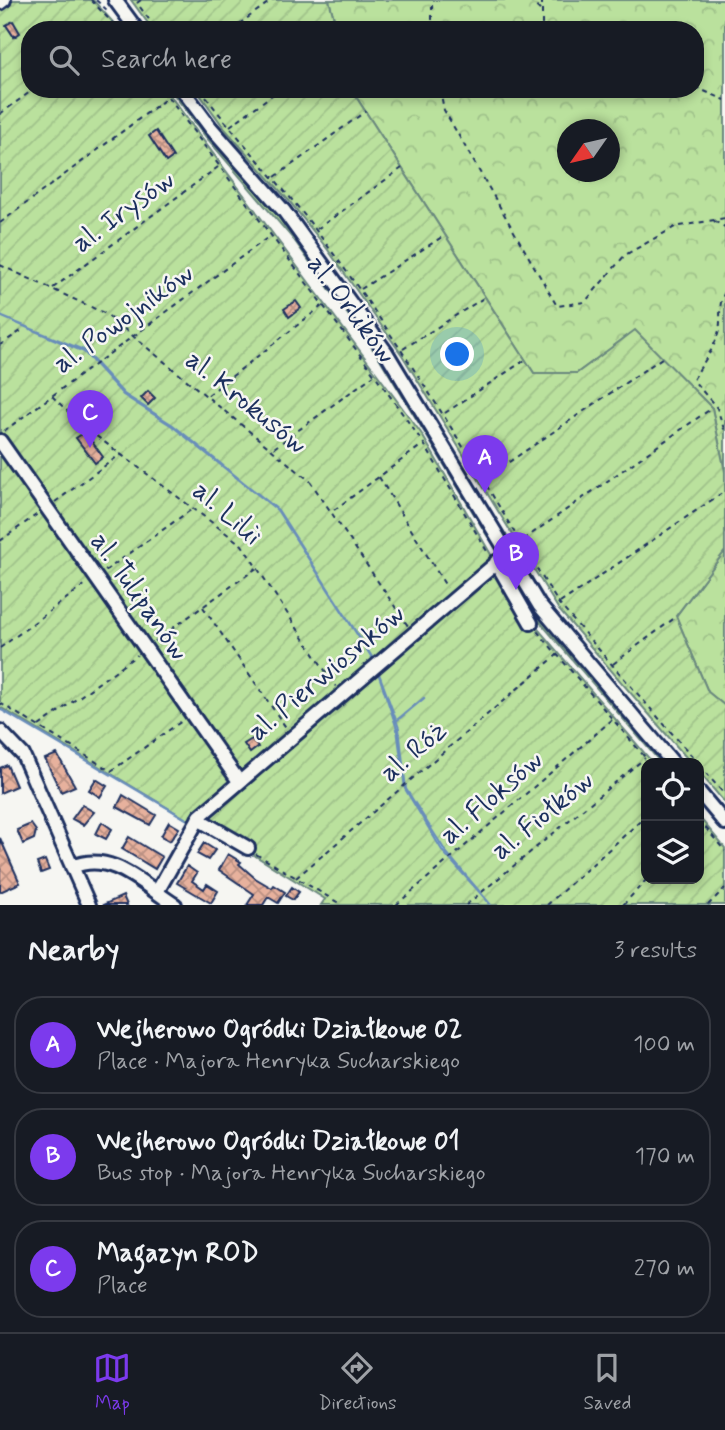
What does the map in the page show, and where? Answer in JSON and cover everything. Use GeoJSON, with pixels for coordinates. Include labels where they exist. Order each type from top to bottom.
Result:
{"type":"FeatureCollection","features":[{"type":"Feature","properties":{"kind":"street"},"geometry":{"type":"LineString","coordinates":[[114,0],[130,21]]}},
{"type":"Feature","properties":{"kind":"street"},"geometry":{"type":"LineString","coordinates":[[189,98],[211,128],[284,211],[386,352],[507,554],[554,625],[669,758]]}},
{"type":"Feature","properties":{"kind":"street","name":"al. Tulipanów"},"geometry":{"type":"LineString","coordinates":[[0,441],[238,780]]}},
{"type":"Feature","properties":{"kind":"street","name":"al. Pierwiosnków"},"geometry":{"type":"LineString","coordinates":[[158,892],[198,822],[238,780],[507,554]]}},
{"type":"Feature","properties":{"kind":"street"},"geometry":{"type":"LineString","coordinates":[[495,563],[531,623]]}},
{"type":"Feature","properties":{"kind":"street"},"geometry":{"type":"LineString","coordinates":[[0,731],[23,755],[89,905]]}},
{"type":"Feature","properties":{"kind":"street"},"geometry":{"type":"LineString","coordinates":[[704,798],[725,822]]}},
{"type":"Feature","properties":{"kind":"street"},"geometry":{"type":"LineString","coordinates":[[198,822],[248,848]]}},
{"type":"Feature","properties":{"kind":"street"},"geometry":{"type":"LineString","coordinates":[[72,867],[86,861],[106,862],[175,905]]}},
{"type":"Feature","properties":{"kind":"path"},"geometry":{"type":"LineString","coordinates":[[91,0],[111,21]]}},
{"type":"Feature","properties":{"kind":"path"},"geometry":{"type":"LineString","coordinates":[[96,0],[112,14]]}},
{"type":"Feature","properties":{"kind":"path"},"geometry":{"type":"LineString","coordinates":[[141,0],[137,3],[150,21]]}},
{"type":"Feature","properties":{"kind":"path"},"geometry":{"type":"LineString","coordinates":[[243,21],[272,0]]}},
{"type":"Feature","properties":{"kind":"path"},"geometry":{"type":"LineString","coordinates":[[432,0],[432,21]]}},
{"type":"Feature","properties":{"kind":"path"},"geometry":{"type":"LineString","coordinates":[[529,0],[542,12]]}},
{"type":"Feature","properties":{"kind":"path"},"geometry":{"type":"LineString","coordinates":[[542,0],[542,21]]}},
{"type":"Feature","properties":{"kind":"path"},"geometry":{"type":"LineString","coordinates":[[704,91],[725,100]]}},
{"type":"Feature","properties":{"kind":"path"},"geometry":{"type":"LineString","coordinates":[[0,114],[22,98]]}},
{"type":"Feature","properties":{"kind":"path"},"geometry":{"type":"LineString","coordinates":[[0,223],[167,98]]}},
{"type":"Feature","properties":{"kind":"path","name":"al. Orlików"},"geometry":{"type":"LineString","coordinates":[[169,98],[375,374],[424,444],[495,563]]}},
{"type":"Feature","properties":{"kind":"path"},"geometry":{"type":"LineString","coordinates":[[207,98],[316,230],[360,289],[444,414],[559,604],[693,758]]}},
{"type":"Feature","properties":{"kind":"path"},"geometry":{"type":"LineString","coordinates":[[229,127],[268,98]]}},
{"type":"Feature","properties":{"kind":"path"},"geometry":{"type":"LineString","coordinates":[[442,98],[444,110],[557,306],[585,302],[625,255],[675,227],[725,218]]}},
{"type":"Feature","properties":{"kind":"path"},"geometry":{"type":"LineString","coordinates":[[274,178],[366,111]]}},
{"type":"Feature","properties":{"kind":"path","name":"al. Irysów"},"geometry":{"type":"LineString","coordinates":[[52,288],[219,166]]}},
{"type":"Feature","properties":{"kind":"path"},"geometry":{"type":"LineString","coordinates":[[316,230],[402,168]]}},
{"type":"Feature","properties":{"kind":"path"},"geometry":{"type":"LineString","coordinates":[[713,220],[725,227]]}},
{"type":"Feature","properties":{"kind":"path"},"geometry":{"type":"LineString","coordinates":[[360,289],[445,235]]}},
{"type":"Feature","properties":{"kind":"path","name":"al. Powojników"},"geometry":{"type":"LineString","coordinates":[[0,433],[270,236]]}},
{"type":"Feature","properties":{"kind":"path","name":"al. Krokusów"},"geometry":{"type":"LineString","coordinates":[[0,265],[106,314],[310,481],[333,511],[412,633]]}},
{"type":"Feature","properties":{"kind":"path"},"geometry":{"type":"LineString","coordinates":[[725,292],[720,300],[720,327],[714,344],[693,380],[717,408],[725,432]]}},
{"type":"Feature","properties":{"kind":"path"},"geometry":{"type":"LineString","coordinates":[[402,350],[485,297]]}},
{"type":"Feature","properties":{"kind":"path"},"geometry":{"type":"LineString","coordinates":[[207,395],[324,305]]}},
{"type":"Feature","properties":{"kind":"path"},"geometry":{"type":"LineString","coordinates":[[0,345],[24,328]]}},
{"type":"Feature","properties":{"kind":"path"},"geometry":{"type":"LineString","coordinates":[[483,480],[662,358]]}},
{"type":"Feature","properties":{"kind":"path"},"geometry":{"type":"LineString","coordinates":[[444,414],[526,360]]}},
{"type":"Feature","properties":{"kind":"path"},"geometry":{"type":"LineString","coordinates":[[273,449],[375,374]]}},
{"type":"Feature","properties":{"kind":"path","name":"al. Lilii"},"geometry":{"type":"LineString","coordinates":[[52,396],[83,426],[242,545],[340,694]]}},
{"type":"Feature","properties":{"kind":"path"},"geometry":{"type":"LineString","coordinates":[[520,542],[712,408]]}},
{"type":"Feature","properties":{"kind":"path"},"geometry":{"type":"LineString","coordinates":[[333,511],[424,444]]}},
{"type":"Feature","properties":{"kind":"path"},"geometry":{"type":"LineString","coordinates":[[0,541],[121,454]]}},
{"type":"Feature","properties":{"kind":"path"},"geometry":{"type":"LineString","coordinates":[[379,477],[453,598]]}},
{"type":"Feature","properties":{"kind":"path"},"geometry":{"type":"LineString","coordinates":[[559,604],[725,491]]}},
{"type":"Feature","properties":{"kind":"path"},"geometry":{"type":"LineString","coordinates":[[506,532],[512,528]]}},
{"type":"Feature","properties":{"kind":"path"},"geometry":{"type":"LineString","coordinates":[[203,607],[291,735]]}},
{"type":"Feature","properties":{"kind":"path"},"geometry":{"type":"LineString","coordinates":[[612,664],[676,617]]}},
{"type":"Feature","properties":{"kind":"path"},"geometry":{"type":"LineString","coordinates":[[531,623],[645,758]]}},
{"type":"Feature","properties":{"kind":"path","name":"al. Róż"},"geometry":{"type":"LineString","coordinates":[[296,878],[557,655]]}},
{"type":"Feature","properties":{"kind":"path"},"geometry":{"type":"LineString","coordinates":[[0,703],[111,771],[192,714]]}},
{"type":"Feature","properties":{"kind":"path","name":"al. Floksów"},"geometry":{"type":"LineString","coordinates":[[396,905],[612,720]]}},
{"type":"Feature","properties":{"kind":"path","name":"al. Fiołków"},"geometry":{"type":"LineString","coordinates":[[466,905],[641,761]]}},
{"type":"Feature","properties":{"kind":"path"},"geometry":{"type":"LineString","coordinates":[[704,771],[725,795]]}},
{"type":"Feature","properties":{"kind":"path"},"geometry":{"type":"LineString","coordinates":[[547,905],[641,820]]}},
{"type":"Feature","properties":{"kind":"path"},"geometry":{"type":"LineString","coordinates":[[704,827],[725,851]]}},
{"type":"Feature","properties":{"kind":"path"},"geometry":{"type":"LineString","coordinates":[[248,848],[342,905]]}},
{"type":"Feature","properties":{"kind":"path"},"geometry":{"type":"LineString","coordinates":[[623,905],[642,884]]}},
{"type":"Feature","properties":{"kind":"path"},"geometry":{"type":"LineString","coordinates":[[708,905],[725,888]]}},
{"type":"Feature","properties":{"kind":"green space"},"geometry":{"type":"Polygon","coordinates":[[[0,0],[93,0],[112,21],[21,21],[21,98],[172,98],[421,433],[493,558],[188,820],[0,707],[0,0]]]}},
{"type":"Feature","properties":{"kind":"green space"},"geometry":{"type":"Polygon","coordinates":[[[131,0],[329,0],[335,21],[146,21],[131,0]]]}},
{"type":"Feature","properties":{"kind":"green space"},"geometry":{"type":"Polygon","coordinates":[[[329,0],[725,0],[725,472],[712,408],[635,331],[577,373],[534,373],[357,98],[704,98],[704,21],[335,21],[329,0]]]}},
{"type":"Feature","properties":{"kind":"green space"},"geometry":{"type":"Polygon","coordinates":[[[177,98],[182,98],[271,203],[340,296],[392,375],[491,536],[488,537],[380,359],[294,240],[205,136],[177,98]]]}},
{"type":"Feature","properties":{"kind":"green space"},"geometry":{"type":"Polygon","coordinates":[[[203,98],[357,98],[534,373],[577,373],[635,330],[712,408],[725,472],[725,551],[676,616],[708,692],[725,706],[725,803],[704,778],[704,758],[687,758],[559,610],[402,355],[328,250],[290,202],[225,129],[203,98]]]}},
{"type":"Feature","properties":{"kind":"green space"},"geometry":{"type":"Polygon","coordinates":[[[725,551],[725,706],[708,692],[676,616],[725,551]]]}},
{"type":"Feature","properties":{"kind":"green space"},"geometry":{"type":"Polygon","coordinates":[[[495,569],[532,622],[649,758],[641,758],[641,884],[704,884],[704,823],[725,848],[725,905],[321,905],[325,899],[246,850],[202,817],[495,569]]]}},
{"type":"Feature","properties":{"kind":"green space"},"geometry":{"type":"Polygon","coordinates":[[[528,608],[543,618],[663,758],[657,758],[528,608]]]}},
{"type":"Feature","properties":{"kind":"water"},"geometry":{"type":"Polygon","coordinates":[[[0,316],[84,350],[124,394],[173,425],[278,510],[374,660],[399,728],[406,789],[446,852],[491,905],[443,852],[405,789],[397,729],[374,661],[277,510],[172,426],[123,395],[84,352],[0,316]]]}},
{"type":"Feature","properties":{"kind":"building"},"geometry":{"type":"Polygon","coordinates":[[[13,21],[20,33],[14,37],[6,25],[13,21]]]}},
{"type":"Feature","properties":{"kind":"building"},"geometry":{"type":"Polygon","coordinates":[[[156,131],[173,157],[166,162],[149,136],[156,131]]]}},
{"type":"Feature","properties":{"kind":"building"},"geometry":{"type":"Polygon","coordinates":[[[296,301],[301,308],[289,317],[284,309],[296,301]]]}},
{"type":"Feature","properties":{"kind":"building"},"geometry":{"type":"Polygon","coordinates":[[[148,391],[155,398],[148,405],[141,398],[148,391]]]}},
{"type":"Feature","properties":{"kind":"building"},"geometry":{"type":"Polygon","coordinates":[[[85,432],[103,457],[95,463],[76,438],[85,432]]]}},
{"type":"Feature","properties":{"kind":"building"},"geometry":{"type":"Polygon","coordinates":[[[252,739],[258,747],[250,753],[244,744],[252,739]]]}},
{"type":"Feature","properties":{"kind":"building"},"geometry":{"type":"Polygon","coordinates":[[[57,754],[75,786],[61,792],[45,759],[57,754]]]}},
{"type":"Feature","properties":{"kind":"building"},"geometry":{"type":"Polygon","coordinates":[[[7,765],[16,786],[0,793],[0,768],[7,765]]]}},
{"type":"Feature","properties":{"kind":"building"},"geometry":{"type":"Polygon","coordinates":[[[96,779],[107,786],[100,797],[89,790],[96,779]]]}},
{"type":"Feature","properties":{"kind":"building"},"geometry":{"type":"Polygon","coordinates":[[[123,795],[156,815],[150,825],[117,807],[123,795]]]}},
{"type":"Feature","properties":{"kind":"building"},"geometry":{"type":"Polygon","coordinates":[[[82,805],[94,812],[83,825],[72,819],[82,805]]]}},
{"type":"Feature","properties":{"kind":"building"},"geometry":{"type":"Polygon","coordinates":[[[102,822],[112,829],[106,839],[96,834],[102,822]]]}},
{"type":"Feature","properties":{"kind":"building"},"geometry":{"type":"Polygon","coordinates":[[[169,822],[179,828],[170,841],[161,836],[169,822]]]}},
{"type":"Feature","properties":{"kind":"building"},"geometry":{"type":"Polygon","coordinates":[[[31,824],[36,831],[34,839],[23,844],[17,830],[31,824]]]}},
{"type":"Feature","properties":{"kind":"building"},"geometry":{"type":"Polygon","coordinates":[[[129,837],[162,857],[155,869],[122,849],[129,837]]]}},
{"type":"Feature","properties":{"kind":"building"},"geometry":{"type":"Polygon","coordinates":[[[0,838],[20,883],[0,892],[0,838]]]}},
{"type":"Feature","properties":{"kind":"building"},"geometry":{"type":"Polygon","coordinates":[[[204,843],[215,850],[208,860],[197,854],[204,843]]]}},
{"type":"Feature","properties":{"kind":"building"},"geometry":{"type":"Polygon","coordinates":[[[228,854],[241,862],[239,864],[255,878],[285,892],[278,903],[268,897],[263,905],[247,905],[254,894],[219,870],[228,854]]]}},
{"type":"Feature","properties":{"kind":"building"},"geometry":{"type":"Polygon","coordinates":[[[45,860],[49,870],[41,873],[37,863],[45,860]]]}},
{"type":"Feature","properties":{"kind":"building"},"geometry":{"type":"Polygon","coordinates":[[[187,866],[197,873],[192,881],[204,889],[207,884],[218,891],[211,903],[177,883],[187,866]]]}},
{"type":"Feature","properties":{"kind":"building"},"geometry":{"type":"Polygon","coordinates":[[[292,887],[299,892],[293,900],[286,896],[292,887]]]}},
{"type":"Feature","properties":{"kind":"building"},"geometry":{"type":"Polygon","coordinates":[[[123,896],[127,905],[103,905],[123,896]]]}},
{"type":"Feature","properties":{"kind":"waterway"},"geometry":{"type":"LineString","coordinates":[[396,721],[424,698]]}},
{"type":"Feature","properties":{"kind":"waterway"},"geometry":{"type":"LineString","coordinates":[[0,709],[188,820]]}},
{"type":"Feature","properties":{"kind":"place","name":"Magazyn ROD"},"geometry":{"type":"Point","coordinates":[90,448]}},
{"type":"Feature","properties":{"kind":"place","name":"Wejherowo Ogródki Działkowe 02"},"geometry":{"type":"Point","coordinates":[485,493]}},
{"type":"Feature","properties":{"kind":"place","name":"Wejherowo Ogródki Działkowe 01"},"geometry":{"type":"Point","coordinates":[516,590]}}]}
